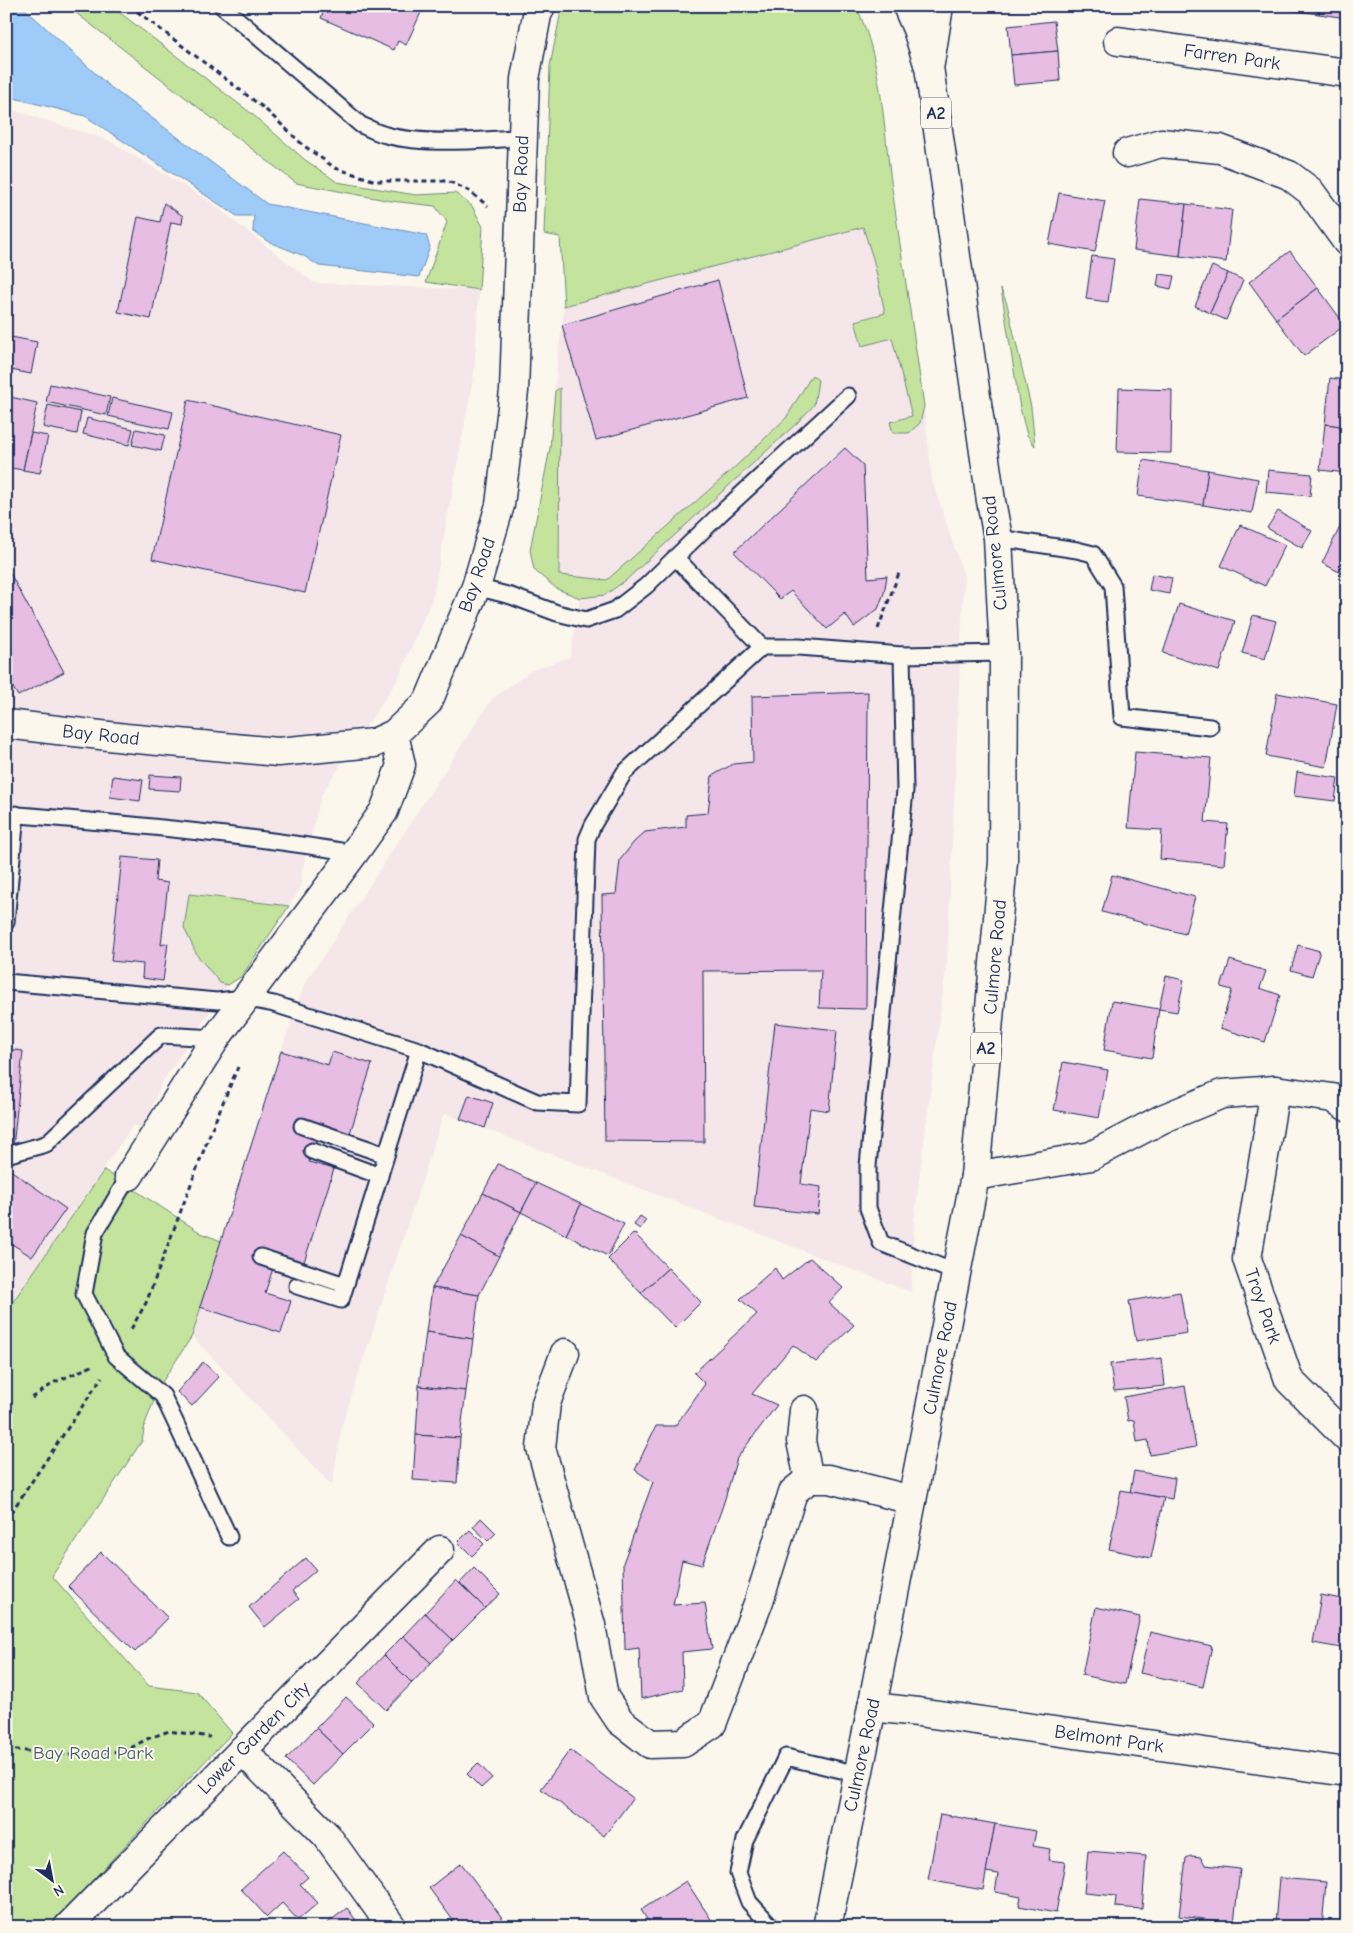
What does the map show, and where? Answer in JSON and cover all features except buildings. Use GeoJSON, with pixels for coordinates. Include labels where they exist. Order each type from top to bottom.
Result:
{"type":"FeatureCollection","features":[{"type":"Feature","properties":{"kind":"main road","name":"Bay Road"},"geometry":{"type":"LineString","coordinates":[[6,724],[126,738],[278,752],[374,743],[394,734],[428,702],[476,587],[500,504],[514,391],[519,292],[525,79],[537,15],[541,6]]}},
{"type":"Feature","properties":{"kind":"main road","name":"Culmore Road"},"geometry":{"type":"LineString","coordinates":[[827,1927],[872,1708],[975,1176],[1003,862],[1004,653],[998,538],[991,501],[930,67],[907,6]]}},
{"type":"Feature","properties":{"kind":"main road","name":"Culmore Road"},"geometry":{"type":"LineString","coordinates":[[930,67],[939,6]]}},
{"type":"Feature","properties":{"kind":"main road","name":"Farren Park"},"geometry":{"type":"LineString","coordinates":[[1118,41],[1347,73]]}},
{"type":"Feature","properties":{"kind":"main road"},"geometry":{"type":"LineString","coordinates":[[1127,153],[1161,143],[1220,150],[1289,175],[1310,191],[1347,242]]}},
{"type":"Feature","properties":{"kind":"main road"},"geometry":{"type":"LineString","coordinates":[[129,1176],[216,1038],[384,811],[401,765],[394,734]]}},
{"type":"Feature","properties":{"kind":"main road"},"geometry":{"type":"LineString","coordinates":[[975,1176],[1091,1156],[1162,1120],[1222,1094],[1275,1090],[1333,1098],[1347,1107]]}},
{"type":"Feature","properties":{"kind":"main road","name":"Troy Park"},"geometry":{"type":"LineString","coordinates":[[1275,1090],[1247,1259],[1290,1380],[1347,1438]]}},
{"type":"Feature","properties":{"kind":"main road"},"geometry":{"type":"LineString","coordinates":[[566,1353],[546,1403],[541,1448],[591,1625],[604,1697],[620,1721],[650,1744],[683,1743],[712,1724],[759,1601],[793,1492],[809,1479],[829,1479],[912,1500]]}},
{"type":"Feature","properties":{"kind":"main road"},"geometry":{"type":"LineString","coordinates":[[804,1410],[801,1441],[809,1479]]}},
{"type":"Feature","properties":{"kind":"main road","name":"Lower Garden City"},"geometry":{"type":"LineString","coordinates":[[68,1927],[440,1550]]}},
{"type":"Feature","properties":{"kind":"main road","name":"Belmont Park"},"geometry":{"type":"LineString","coordinates":[[872,1708],[918,1712],[1347,1772]]}},
{"type":"Feature","properties":{"kind":"main road"},"geometry":{"type":"LineString","coordinates":[[242,1750],[327,1836],[387,1925]]}},
{"type":"Feature","properties":{"kind":"lane"},"geometry":{"type":"LineString","coordinates":[[222,6],[361,125],[386,135],[423,140],[496,140],[522,137]]}},
{"type":"Feature","properties":{"kind":"lane"},"geometry":{"type":"LineString","coordinates":[[476,587],[512,596],[557,613],[586,620],[615,610],[676,558],[720,514],[848,396]]}},
{"type":"Feature","properties":{"kind":"lane"},"geometry":{"type":"LineString","coordinates":[[998,538],[1093,554],[1113,586],[1122,717],[1210,727]]}},
{"type":"Feature","properties":{"kind":"lane"},"geometry":{"type":"LineString","coordinates":[[676,558],[762,646],[902,655],[1004,653]]}},
{"type":"Feature","properties":{"kind":"lane"},"geometry":{"type":"LineString","coordinates":[[6,982],[217,1001],[244,998],[274,1004],[419,1050],[537,1102],[578,1104],[587,839],[593,825],[624,773],[762,646]]}},
{"type":"Feature","properties":{"kind":"lane"},"geometry":{"type":"LineString","coordinates":[[902,655],[905,790],[868,1166],[868,1208],[881,1243],[957,1273]]}},
{"type":"Feature","properties":{"kind":"lane"},"geometry":{"type":"LineString","coordinates":[[6,922],[11,814],[162,827],[308,845],[354,853]]}},
{"type":"Feature","properties":{"kind":"lane"},"geometry":{"type":"LineString","coordinates":[[6,1155],[46,1144],[160,1035],[216,1038]]}},
{"type":"Feature","properties":{"kind":"lane"},"geometry":{"type":"LineString","coordinates":[[297,1286],[341,1300],[419,1050]]}},
{"type":"Feature","properties":{"kind":"lane"},"geometry":{"type":"LineString","coordinates":[[302,1126],[386,1155]]}},
{"type":"Feature","properties":{"kind":"lane"},"geometry":{"type":"LineString","coordinates":[[312,1151],[380,1176]]}},
{"type":"Feature","properties":{"kind":"lane"},"geometry":{"type":"LineString","coordinates":[[129,1176],[95,1233],[84,1294],[116,1356],[163,1396],[229,1537]]}},
{"type":"Feature","properties":{"kind":"lane"},"geometry":{"type":"LineString","coordinates":[[261,1256],[346,1285]]}},
{"type":"Feature","properties":{"kind":"lane"},"geometry":{"type":"LineString","coordinates":[[772,1927],[749,1902],[738,1873],[745,1840],[786,1757],[858,1774]]}},
{"type":"Feature","properties":{"kind":"path"},"geometry":{"type":"LineString","coordinates":[[130,6],[265,109],[303,145],[335,168],[376,181],[448,181],[469,191],[489,206],[489,215]]}},
{"type":"Feature","properties":{"kind":"path"},"geometry":{"type":"LineString","coordinates":[[869,652],[899,573]]}},
{"type":"Feature","properties":{"kind":"path"},"geometry":{"type":"LineString","coordinates":[[6,1520],[116,1356],[146,1303],[213,1126],[241,1062]]}},
{"type":"Feature","properties":{"kind":"path"},"geometry":{"type":"LineString","coordinates":[[32,1398],[55,1382],[116,1356]]}},
{"type":"Feature","properties":{"kind":"path"},"geometry":{"type":"LineString","coordinates":[[6,1749],[68,1755],[125,1751],[147,1738],[169,1731],[224,1738],[242,1750]]}},
{"type":"Feature","properties":{"kind":"shaded area"},"geometry":{"type":"Polygon","coordinates":[[[6,108],[108,140],[206,199],[314,283],[479,290],[474,373],[433,596],[399,677],[322,793],[303,866],[300,889],[242,976],[228,985],[162,1082],[144,1128],[133,1125],[6,1312],[6,108]]]}},
{"type":"Feature","properties":{"kind":"shaded area"},"geometry":{"type":"Polygon","coordinates":[[[896,217],[924,406],[932,480],[964,577],[947,960],[914,1220],[911,1292],[444,1113],[342,1425],[332,1486],[192,1336],[281,1051],[304,985],[492,699],[531,671],[570,657],[580,598],[557,589],[534,570],[530,550],[550,448],[550,431],[564,306],[896,217]]]}},
{"type":"Feature","properties":{"kind":"green space"},"geometry":{"type":"Polygon","coordinates":[[[67,6],[111,6],[252,114],[304,159],[337,182],[416,195],[455,193],[472,206],[483,227],[479,290],[426,282],[447,222],[435,206],[391,201],[296,183],[67,6]]]}},
{"type":"Feature","properties":{"kind":"green space"},"geometry":{"type":"Polygon","coordinates":[[[562,6],[856,6],[872,49],[881,95],[889,165],[924,406],[920,423],[909,433],[893,433],[890,422],[912,416],[892,338],[862,346],[855,321],[885,313],[874,262],[863,227],[564,306],[560,237],[544,234],[550,66],[562,6]]]}},
{"type":"Feature","properties":{"kind":"green space"},"geometry":{"type":"Polygon","coordinates":[[[1001,289],[1007,304],[1031,407],[1035,446],[1027,435],[1020,408],[1001,289]]]}},
{"type":"Feature","properties":{"kind":"green space"},"geometry":{"type":"Polygon","coordinates":[[[812,375],[818,380],[814,405],[797,423],[626,580],[605,595],[580,598],[557,589],[534,570],[530,550],[550,448],[555,391],[560,388],[559,575],[607,580],[735,467],[786,418],[812,375]]]}},
{"type":"Feature","properties":{"kind":"green space"},"geometry":{"type":"Polygon","coordinates":[[[189,894],[289,906],[242,976],[228,985],[220,983],[197,955],[184,928],[189,894]]]}},
{"type":"Feature","properties":{"kind":"green space","name":"Bay Road Park"},"geometry":{"type":"Polygon","coordinates":[[[104,1170],[201,1233],[221,1241],[192,1336],[159,1387],[145,1424],[142,1441],[52,1576],[149,1686],[197,1692],[232,1733],[48,1927],[6,1927],[6,1312],[104,1170]]]}},
{"type":"Feature","properties":{"kind":"water"},"geometry":{"type":"Polygon","coordinates":[[[6,6],[22,6],[109,86],[267,204],[426,235],[430,247],[419,277],[319,266],[304,256],[267,241],[253,231],[254,216],[237,216],[85,116],[6,96],[6,6]]]}}]}
